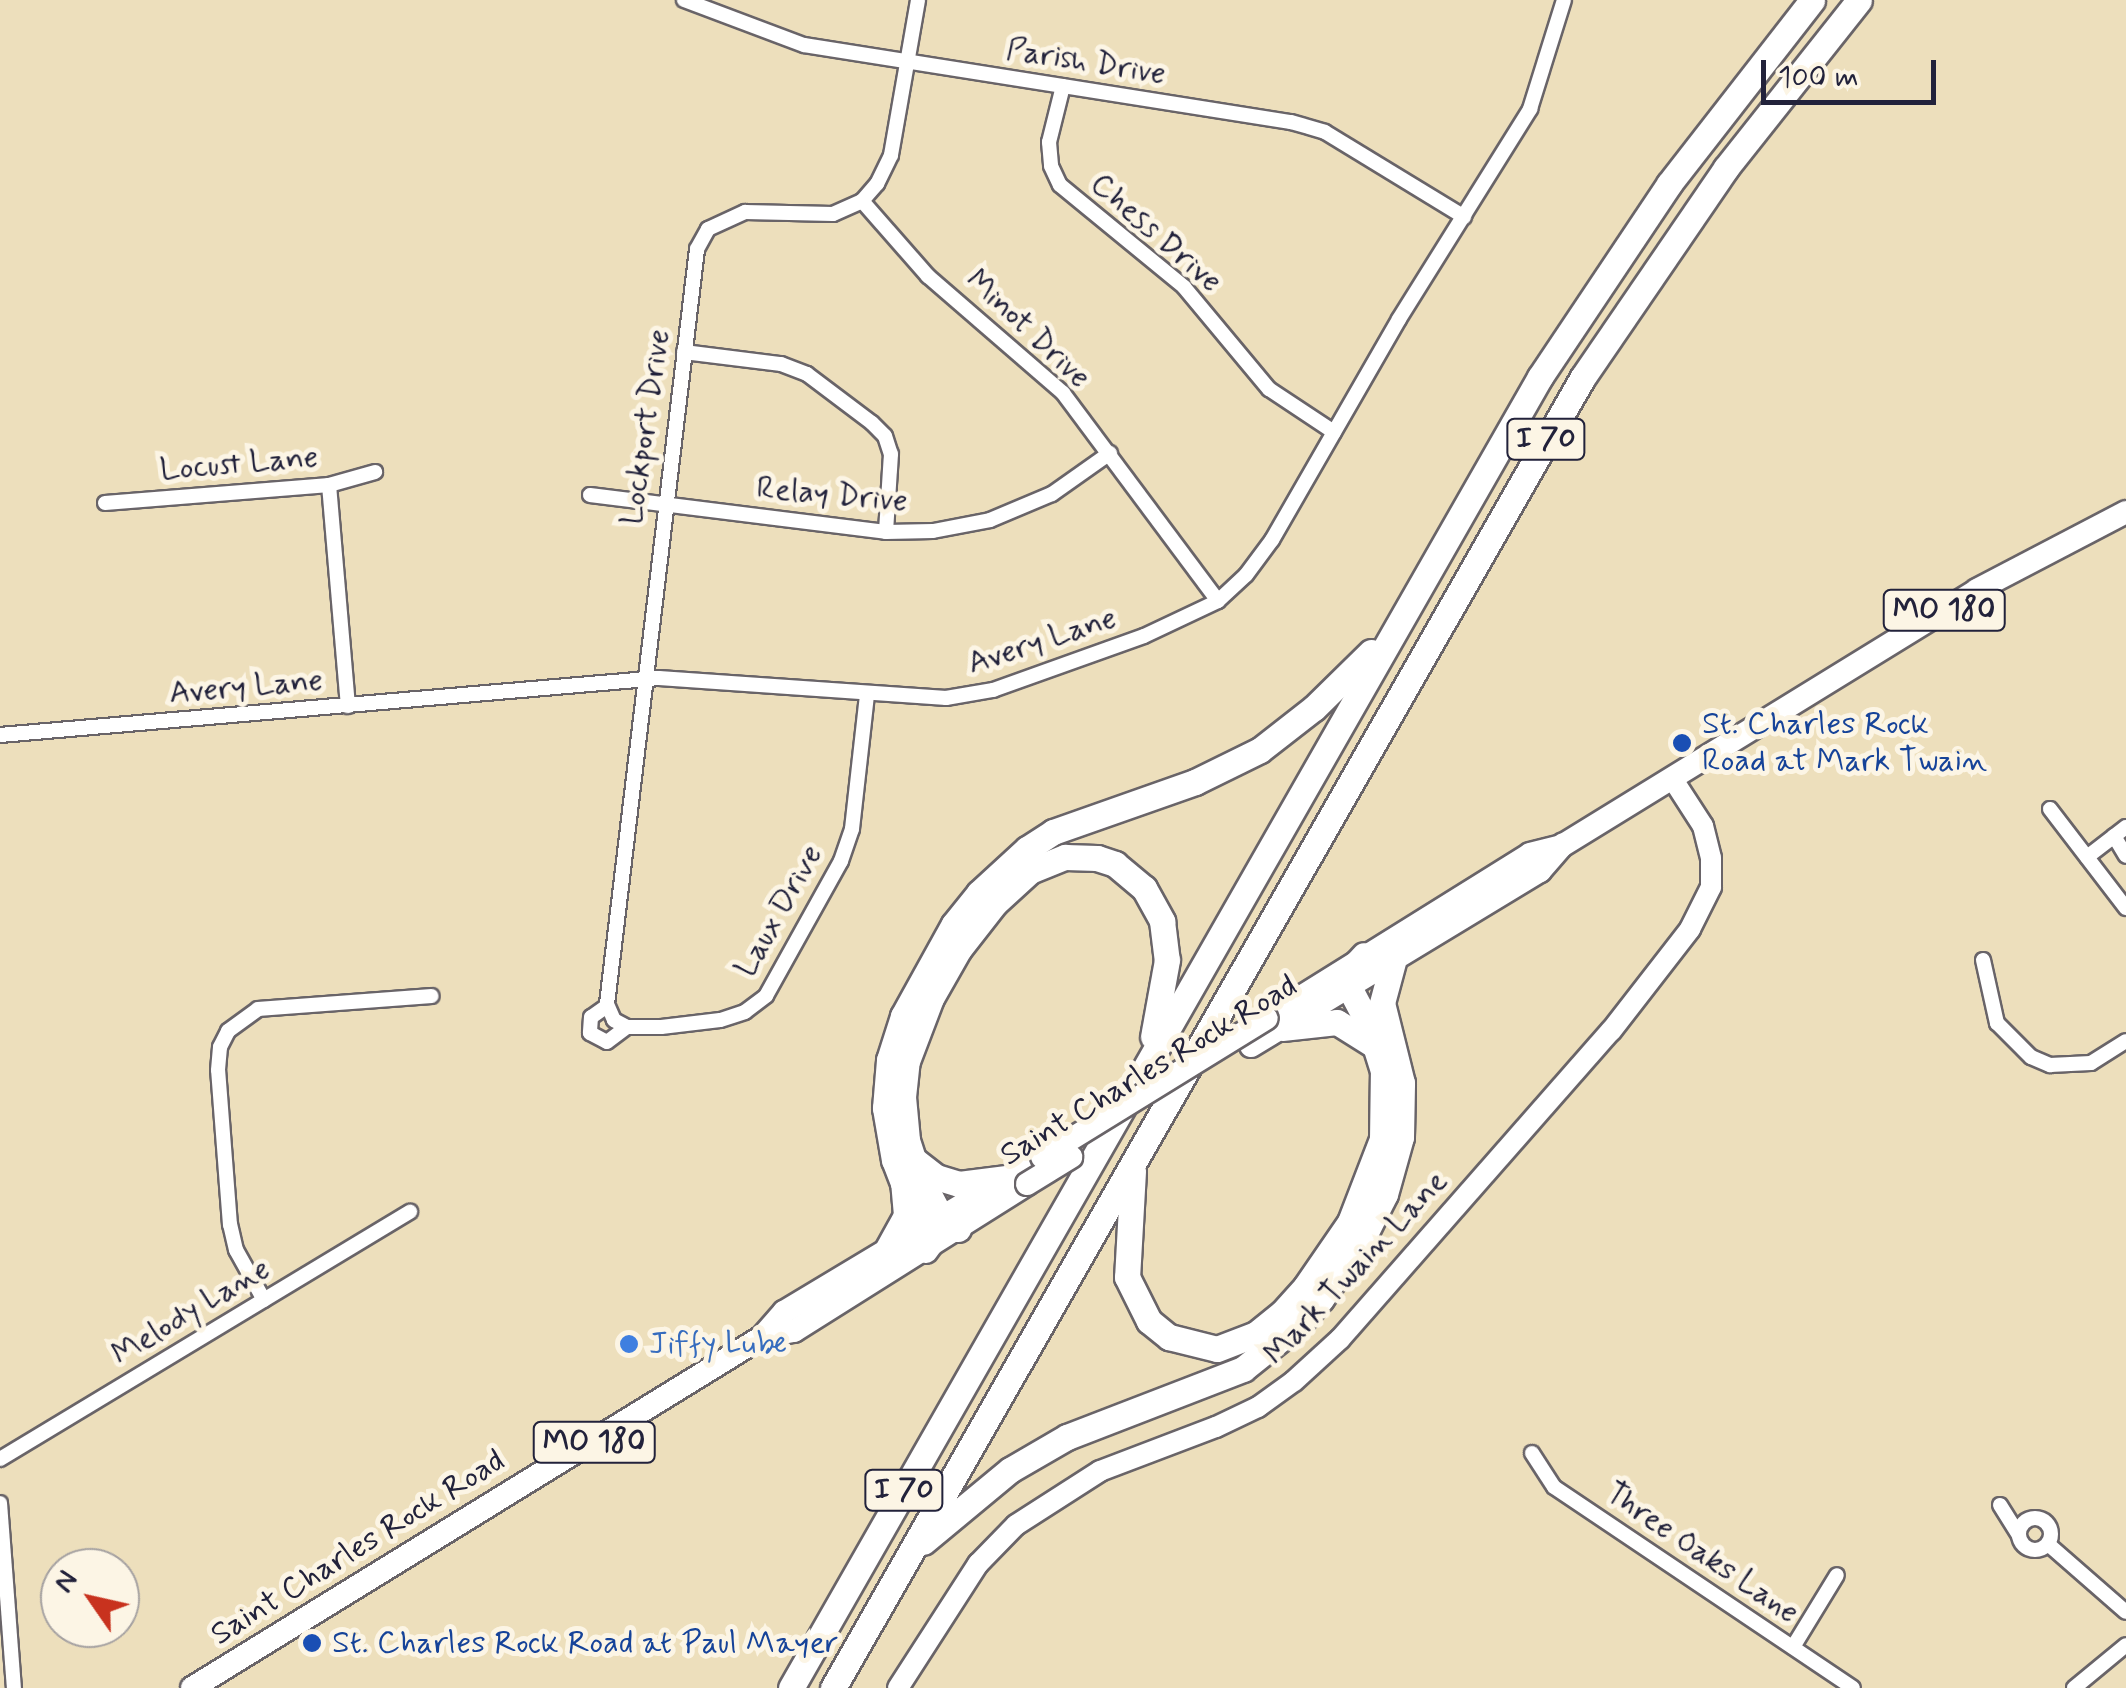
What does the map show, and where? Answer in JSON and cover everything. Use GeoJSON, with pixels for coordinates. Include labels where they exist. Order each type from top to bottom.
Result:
{"type":"FeatureCollection","features":[{"type":"Feature","properties":{"kind":"highway","name":"I 70"},"geometry":{"type":"LineString","coordinates":[[791,1688],[1540,377],[1622,250],[1812,0]]}},
{"type":"Feature","properties":{"kind":"highway","name":"I 70"},"geometry":{"type":"LineString","coordinates":[[834,1688],[1583,377],[1726,168],[1859,0]]}},
{"type":"Feature","properties":{"kind":"highway"},"geometry":{"type":"LineString","coordinates":[[888,1248],[906,1215],[903,1183],[894,1160],[884,1108],[894,1040],[931,960],[979,894],[1027,848],[1053,832],[1195,782],[1260,750],[1314,708],[1393,631]]}},
{"type":"Feature","properties":{"kind":"highway"},"geometry":{"type":"LineString","coordinates":[[939,1230],[912,1157],[903,1119],[904,1078],[926,1010],[975,927],[1014,884],[1046,862],[1080,856],[1115,864],[1132,876],[1156,904],[1167,960],[1147,1064]]}},
{"type":"Feature","properties":{"kind":"highway"},"geometry":{"type":"LineString","coordinates":[[912,1551],[1031,1456],[1067,1436],[1243,1369],[1298,1325],[1366,1232],[1395,1163],[1401,1137],[1402,1083],[1385,1022],[1382,994],[1392,962]]}},
{"type":"Feature","properties":{"kind":"highway"},"geometry":{"type":"LineString","coordinates":[[1134,1161],[1125,1255],[1134,1298],[1149,1321],[1169,1337],[1194,1346],[1236,1344],[1256,1334],[1306,1286],[1365,1190],[1385,1119],[1383,1071],[1352,975]]}},
{"type":"Feature","properties":{"kind":"highway"},"geometry":{"type":"LineString","coordinates":[[1352,975],[1385,1022]]}},
{"type":"Feature","properties":{"kind":"highway"},"geometry":{"type":"LineString","coordinates":[[1275,1023],[1337,1022],[1377,1047]]}},
{"type":"Feature","properties":{"kind":"highway"},"geometry":{"type":"LineString","coordinates":[[912,1157],[936,1178],[959,1184],[1016,1181]]}},
{"type":"Feature","properties":{"kind":"highway"},"geometry":{"type":"LineString","coordinates":[[903,1183],[939,1230]]}},
{"type":"Feature","properties":{"kind":"main road","name":"Saint Charles Rock Road"},"geometry":{"type":"LineString","coordinates":[[1352,975],[1392,962],[1540,871],[1562,846],[2010,570],[2126,512]]}},
{"type":"Feature","properties":{"kind":"main road","name":"Saint Charles Rock Road"},"geometry":{"type":"LineString","coordinates":[[1016,1181],[1042,1157],[1352,975],[1530,854],[1562,846]]}},
{"type":"Feature","properties":{"kind":"main road","name":"Saint Charles Rock Road"},"geometry":{"type":"LineString","coordinates":[[762,1338],[794,1331],[939,1230],[1016,1181],[1251,1046],[1275,1023]]}},
{"type":"Feature","properties":{"kind":"main road","name":"Saint Charles Rock Road"},"geometry":{"type":"LineString","coordinates":[[192,1688],[762,1338],[784,1312],[888,1248],[939,1230]]}},
{"type":"Feature","properties":{"kind":"main road"},"geometry":{"type":"LineString","coordinates":[[222,1688],[230,1664]]}},
{"type":"Feature","properties":{"kind":"street","name":"Parish Drive"},"geometry":{"type":"LineString","coordinates":[[684,0],[804,45],[1291,122],[1325,132],[1464,217]]}},
{"type":"Feature","properties":{"kind":"street"},"geometry":{"type":"LineString","coordinates":[[862,201],[891,155],[918,0]]}},
{"type":"Feature","properties":{"kind":"street","name":"Avery Lane"},"geometry":{"type":"LineString","coordinates":[[0,735],[644,678],[721,680],[867,695],[946,698],[993,690],[1128,642],[1218,601],[1246,575],[1272,540],[1530,110],[1564,0]]}},
{"type":"Feature","properties":{"kind":"street","name":"Chess Drive"},"geometry":{"type":"LineString","coordinates":[[1063,86],[1050,142],[1051,166],[1060,185],[1184,287],[1269,389],[1334,432]]}},
{"type":"Feature","properties":{"kind":"street","name":"Lockport Drive"},"geometry":{"type":"LineString","coordinates":[[616,1017],[644,678],[697,249],[708,229],[745,212],[834,214],[862,201]]}},
{"type":"Feature","properties":{"kind":"street","name":"Minot Drive"},"geometry":{"type":"LineString","coordinates":[[862,201],[928,276],[1063,392],[1218,601]]}},
{"type":"Feature","properties":{"kind":"street"},"geometry":{"type":"LineString","coordinates":[[684,352],[781,364],[807,374],[872,422],[884,436],[891,454],[886,532]]}},
{"type":"Feature","properties":{"kind":"street","name":"Relay Drive"},"geometry":{"type":"LineString","coordinates":[[590,495],[886,532],[933,531],[990,520],[1052,494],[1110,453]]}},
{"type":"Feature","properties":{"kind":"street","name":"Locust Lane"},"geometry":{"type":"LineString","coordinates":[[105,503],[329,486],[376,472]]}},
{"type":"Feature","properties":{"kind":"street"},"geometry":{"type":"LineString","coordinates":[[329,486],[348,706]]}},
{"type":"Feature","properties":{"kind":"street","name":"Laux Drive"},"geometry":{"type":"LineString","coordinates":[[616,1017],[720,1020],[745,1012],[766,996],[840,861],[852,830],[867,695]]}},
{"type":"Feature","properties":{"kind":"street","name":"Mark Twain Lane"},"geometry":{"type":"LineString","coordinates":[[898,1688],[978,1564],[1016,1525],[1100,1471],[1258,1407],[1321,1357],[1612,1031],[1690,930],[1711,886],[1711,858],[1703,826],[1672,778]]}},
{"type":"Feature","properties":{"kind":"street"},"geometry":{"type":"LineString","coordinates":[[2050,809],[2126,908]]}},
{"type":"Feature","properties":{"kind":"street"},"geometry":{"type":"LineString","coordinates":[[2087,857],[2120,831],[2126,856]]}},
{"type":"Feature","properties":{"kind":"street"},"geometry":{"type":"LineString","coordinates":[[1983,960],[1997,1023],[2031,1057],[2050,1065],[2090,1063],[2126,1042]]}},
{"type":"Feature","properties":{"kind":"street"},"geometry":{"type":"LineString","coordinates":[[264,1300],[236,1250],[230,1225],[218,1070],[220,1047],[228,1031],[258,1009],[432,996]]}},
{"type":"Feature","properties":{"kind":"street","name":"Melody Lane"},"geometry":{"type":"LineString","coordinates":[[0,1460],[410,1212]]}},
{"type":"Feature","properties":{"kind":"street","name":"Three Oaks Lane"},"geometry":{"type":"LineString","coordinates":[[1532,1453],[1554,1486],[1853,1688]]}},
{"type":"Feature","properties":{"kind":"street"},"geometry":{"type":"LineString","coordinates":[[0,1503],[14,1688]]}},
{"type":"Feature","properties":{"kind":"street"},"geometry":{"type":"LineString","coordinates":[[2000,1505],[2027,1520],[2045,1522],[2051,1532],[2048,1544],[2030,1550],[2000,1505]]}},
{"type":"Feature","properties":{"kind":"street"},"geometry":{"type":"LineString","coordinates":[[2019,1536],[2027,1520]]}},
{"type":"Feature","properties":{"kind":"street"},"geometry":{"type":"LineString","coordinates":[[2048,1544],[2126,1612]]}},
{"type":"Feature","properties":{"kind":"street"},"geometry":{"type":"LineString","coordinates":[[1792,1647],[1836,1576]]}},
{"type":"Feature","properties":{"kind":"street"},"geometry":{"type":"LineString","coordinates":[[2074,1688],[2126,1645]]}},
{"type":"Feature","properties":{"kind":"place","name":"St. Charles Rock Road at Mark Twain"},"geometry":{"type":"Point","coordinates":[1682,743]}},
{"type":"Feature","properties":{"kind":"place","name":"Jiffy Lube"},"geometry":{"type":"Point","coordinates":[629,1344]}},
{"type":"Feature","properties":{"kind":"place","name":"St. Charles Rock Road at Paul Mayer"},"geometry":{"type":"Point","coordinates":[312,1643]}}]}
